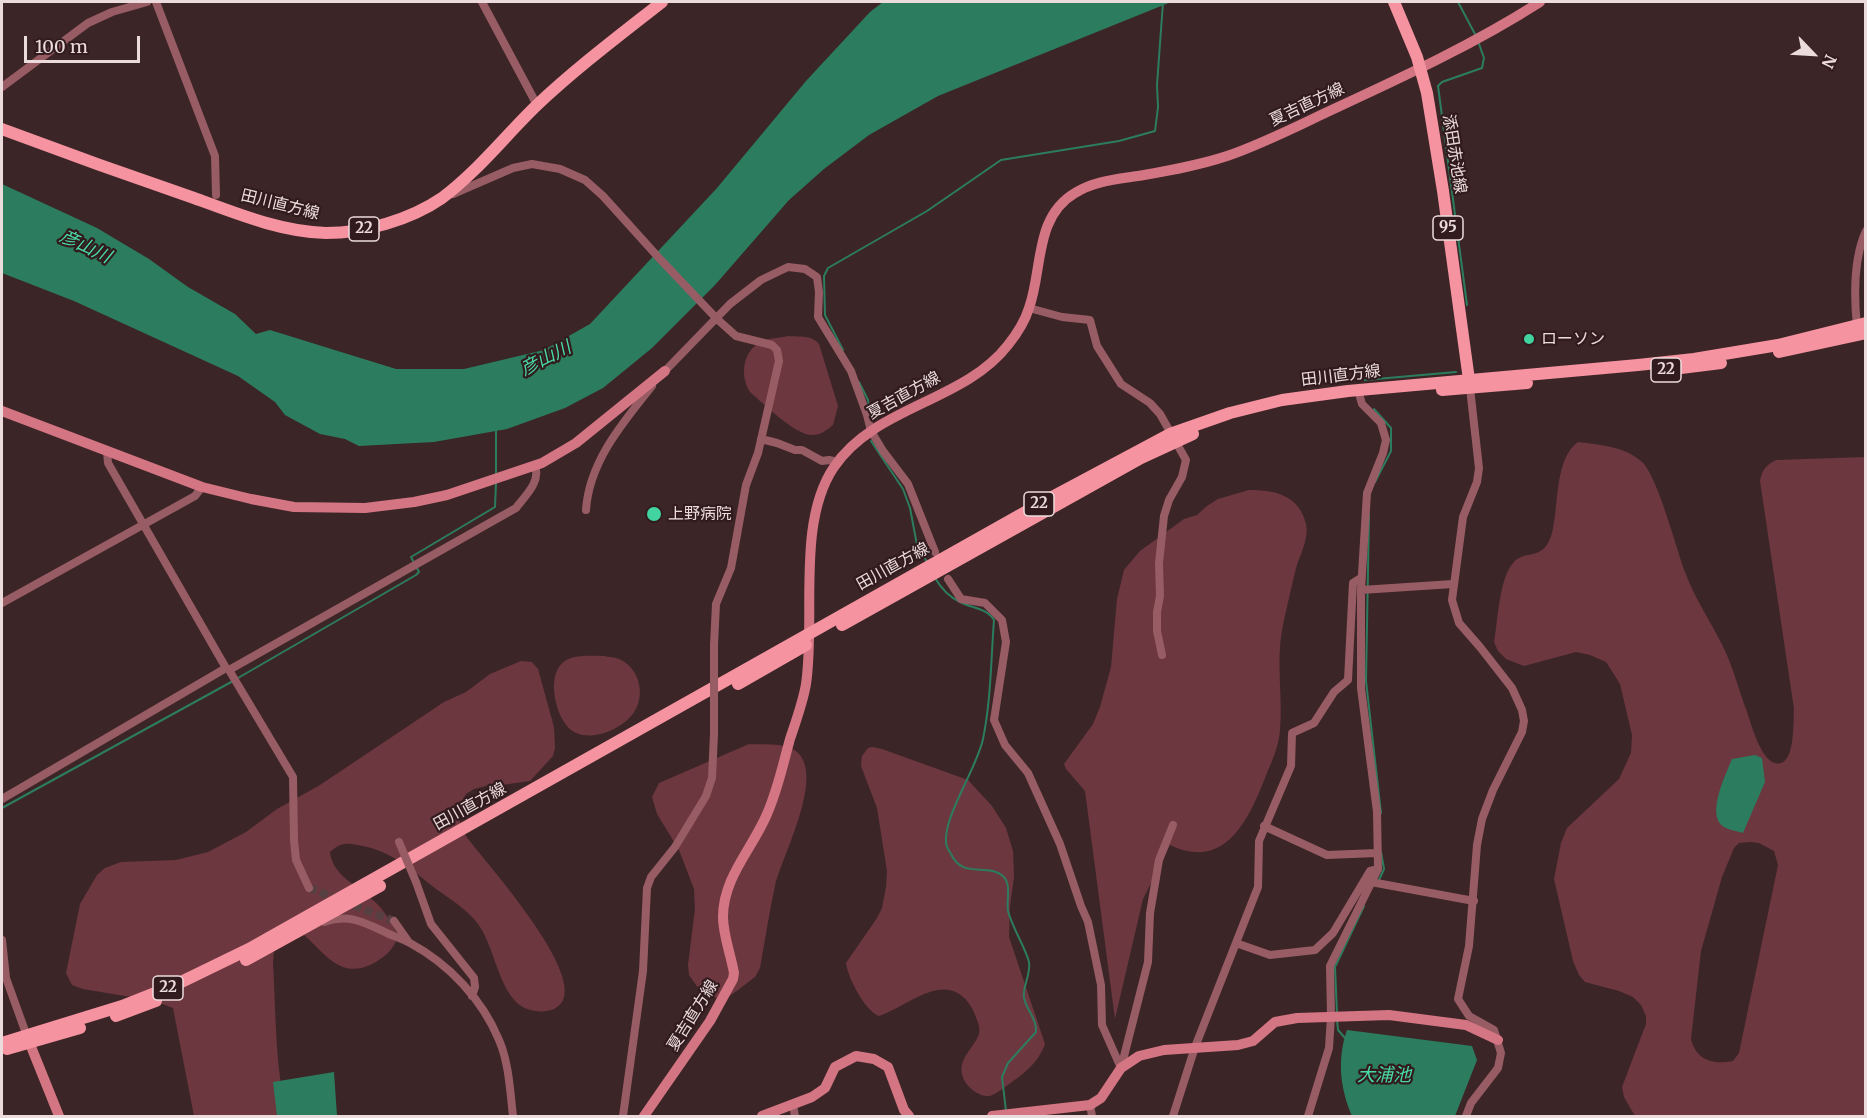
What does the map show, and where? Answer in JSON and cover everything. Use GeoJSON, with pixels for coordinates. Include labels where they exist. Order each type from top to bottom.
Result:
{"type":"FeatureCollection","features":[{"type":"Feature","properties":{"kind":"main road","name":"田川直方線"},"geometry":{"type":"LineString","coordinates":[[2,129],[263,221],[299,230],[325,233],[351,231],[412,214],[440,199],[465,179],[537,105],[662,2]]}},
{"type":"Feature","properties":{"kind":"main road","name":"添田赤池線"},"geometry":{"type":"LineString","coordinates":[[1394,2],[1419,63],[1427,93],[1470,384]]}},
{"type":"Feature","properties":{"kind":"main road","name":"夏吉直方線"},"geometry":{"type":"LineString","coordinates":[[644,1116],[710,1021],[733,979],[723,921],[727,890],[739,863],[766,817],[778,786],[806,685],[809,574],[816,514],[822,490],[838,462],[855,443],[871,431],[967,379],[990,364],[1008,346],[1029,308],[1042,238],[1055,212],[1071,195],[1088,185],[1171,170],[1232,154],[1419,63],[1498,28],[1540,2]]}},
{"type":"Feature","properties":{"kind":"main road","name":"田川直方線"},"geometry":{"type":"LineString","coordinates":[[1172,438],[1243,417],[1300,405],[1710,357],[1862,329]]}},
{"type":"Feature","properties":{"kind":"main road"},"geometry":{"type":"LineString","coordinates":[[2,411],[202,487],[294,507],[365,508],[447,495],[535,466],[576,443],[665,371]]}},
{"type":"Feature","properties":{"kind":"main road","name":"田川直方線"},"geometry":{"type":"LineString","coordinates":[[2,1042],[28,1040],[136,1010],[244,961],[304,929],[809,639],[1052,496],[1172,438],[1230,413],[1309,395],[1470,384]]}},
{"type":"Feature","properties":{"kind":"main road","name":"田川直方線"},"geometry":{"type":"LineString","coordinates":[[2,1051],[175,985],[249,949],[809,639]]}},
{"type":"Feature","properties":{"kind":"main road"},"geometry":{"type":"LineString","coordinates":[[992,1116],[1091,1111],[1121,1068],[1139,1056],[1164,1050],[1238,1046],[1253,1041],[1275,1022],[1297,1018],[1389,1015],[1466,1025],[1498,1040]]}},
{"type":"Feature","properties":{"kind":"main road"},"geometry":{"type":"LineString","coordinates":[[28,1040],[59,1116]]}},
{"type":"Feature","properties":{"kind":"main road"},"geometry":{"type":"LineString","coordinates":[[762,1116],[794,1111],[825,1088],[835,1067],[856,1056],[874,1059],[888,1066],[904,1110],[909,1116]]}},
{"type":"Feature","properties":{"kind":"street"},"geometry":{"type":"LineString","coordinates":[[2,87],[88,23],[112,12],[147,2]]}},
{"type":"Feature","properties":{"kind":"street"},"geometry":{"type":"LineString","coordinates":[[156,2],[215,156],[216,195]]}},
{"type":"Feature","properties":{"kind":"street"},"geometry":{"type":"LineString","coordinates":[[482,2],[537,105]]}},
{"type":"Feature","properties":{"kind":"street"},"geometry":{"type":"LineString","coordinates":[[440,199],[523,166],[532,164],[561,169],[585,180],[603,196],[658,258],[736,336],[772,345],[777,350],[779,361],[760,440],[746,485],[731,568],[716,604],[712,778],[706,796],[675,847],[651,877],[647,888],[643,971],[623,1116]]}},
{"type":"Feature","properties":{"kind":"street"},"geometry":{"type":"LineString","coordinates":[[1862,329],[1855,295],[1858,259],[1866,231]]}},
{"type":"Feature","properties":{"kind":"street"},"geometry":{"type":"LineString","coordinates":[[586,510],[590,483],[604,452],[628,416],[665,371],[730,303],[761,280],[788,267],[805,269],[817,277],[818,317],[851,371],[871,431],[908,484],[935,552]]}},
{"type":"Feature","properties":{"kind":"street"},"geometry":{"type":"LineString","coordinates":[[1029,308],[1062,317],[1090,320],[1097,346],[1121,384],[1150,403],[1160,414],[1186,460],[1182,477],[1169,500],[1163,528],[1159,563],[1160,596],[1157,612],[1157,631],[1162,655]]}},
{"type":"Feature","properties":{"kind":"street"},"geometry":{"type":"LineString","coordinates":[[1466,1116],[1471,1103],[1498,1068],[1501,1053],[1494,1030],[1469,1016],[1458,999],[1469,946],[1477,845],[1482,819],[1493,790],[1522,732],[1524,722],[1522,710],[1512,688],[1459,623],[1452,600],[1463,517],[1477,483],[1479,468],[1470,384]]}},
{"type":"Feature","properties":{"kind":"street"},"geometry":{"type":"LineString","coordinates":[[1308,1116],[1329,1048],[1330,966],[1378,869],[1377,812],[1361,688],[1366,590],[1362,578],[1366,493],[1386,440],[1381,423],[1362,404],[1360,397]]}},
{"type":"Feature","properties":{"kind":"street"},"geometry":{"type":"LineString","coordinates":[[760,440],[802,450],[822,461],[838,462]]}},
{"type":"Feature","properties":{"kind":"street"},"geometry":{"type":"LineString","coordinates":[[107,451],[108,463],[227,669],[293,777],[296,860],[309,888]]}},
{"type":"Feature","properties":{"kind":"street"},"geometry":{"type":"LineString","coordinates":[[2,799],[227,669],[516,508],[536,480],[538,473],[535,466]]}},
{"type":"Feature","properties":{"kind":"street"},"geometry":{"type":"LineString","coordinates":[[2,603],[195,496],[202,487]]}},
{"type":"Feature","properties":{"kind":"street"},"geometry":{"type":"LineString","coordinates":[[1173,1116],[1195,1047],[1258,887],[1259,841],[1291,766],[1292,734],[1314,723],[1334,692],[1348,680],[1353,583],[1362,578]]}},
{"type":"Feature","properties":{"kind":"street"},"geometry":{"type":"LineString","coordinates":[[948,579],[961,599],[985,603],[1002,620],[1006,642],[994,720],[1005,744],[1028,772],[1060,844],[1088,922],[1101,985],[1102,1025],[1121,1068]]}},
{"type":"Feature","properties":{"kind":"street"},"geometry":{"type":"LineString","coordinates":[[1366,590],[1453,584]]}},
{"type":"Feature","properties":{"kind":"street"},"geometry":{"type":"LineString","coordinates":[[1121,1068],[1148,962],[1150,914],[1159,860],[1173,825]]}},
{"type":"Feature","properties":{"kind":"street"},"geometry":{"type":"LineString","coordinates":[[1264,826],[1327,855],[1377,853]]}},
{"type":"Feature","properties":{"kind":"street"},"geometry":{"type":"LineString","coordinates":[[399,842],[431,924],[474,978],[475,987],[472,996]]}},
{"type":"Feature","properties":{"kind":"street"},"geometry":{"type":"LineString","coordinates":[[1236,943],[1270,955],[1315,950],[1333,933],[1370,871],[1378,869]]}},
{"type":"Feature","properties":{"kind":"street"},"geometry":{"type":"LineString","coordinates":[[1371,882],[1474,901]]}},
{"type":"Feature","properties":{"kind":"street"},"geometry":{"type":"LineString","coordinates":[[304,929],[338,917],[356,920],[409,942],[457,977],[472,996],[499,1040],[508,1076],[513,1116]]}},
{"type":"Feature","properties":{"kind":"street"},"geometry":{"type":"LineString","coordinates":[[394,921],[409,942]]}},
{"type":"Feature","properties":{"kind":"street"},"geometry":{"type":"LineString","coordinates":[[2,940],[6,978],[28,1040]]}},
{"type":"Feature","properties":{"kind":"shaded area"},"geometry":{"type":"Polygon","coordinates":[[[788,336],[809,338],[819,344],[838,406],[833,425],[818,434],[805,434],[789,425],[750,392],[747,386],[744,365],[749,352],[760,342],[788,336]]]}},
{"type":"Feature","properties":{"kind":"shaded area"},"geometry":{"type":"Polygon","coordinates":[[[1578,442],[1612,447],[1635,457],[1648,470],[1660,497],[1689,582],[1729,660],[1757,740],[1765,755],[1775,763],[1782,763],[1787,759],[1790,751],[1794,709],[1761,477],[1765,468],[1776,460],[1865,457],[1865,1116],[1635,1116],[1624,1097],[1622,1087],[1646,1024],[1646,1016],[1641,1005],[1633,997],[1585,982],[1579,975],[1573,961],[1554,879],[1561,843],[1567,828],[1619,779],[1631,753],[1632,735],[1620,684],[1606,662],[1590,655],[1576,652],[1524,666],[1506,659],[1498,651],[1494,642],[1502,588],[1509,569],[1519,558],[1535,554],[1549,542],[1561,471],[1570,450],[1578,442]],[[1739,843],[1734,848],[1722,877],[1701,951],[1691,1039],[1697,1052],[1712,1061],[1733,1061],[1739,1053],[1778,865],[1774,851],[1759,843],[1739,843]]]}},
{"type":"Feature","properties":{"kind":"shaded area"},"geometry":{"type":"Polygon","coordinates":[[[1249,490],[1277,493],[1292,500],[1303,514],[1307,530],[1280,642],[1281,718],[1278,743],[1251,810],[1232,837],[1220,847],[1206,852],[1189,851],[1170,845],[1143,899],[1115,1019],[1085,791],[1064,764],[1093,724],[1100,707],[1111,667],[1117,599],[1124,570],[1140,551],[1184,519],[1197,515],[1218,499],[1249,490]]]}},
{"type":"Feature","properties":{"kind":"shaded area"},"geometry":{"type":"Polygon","coordinates":[[[603,656],[619,659],[633,670],[639,685],[639,701],[632,715],[608,732],[588,736],[579,734],[571,730],[560,715],[555,696],[555,677],[563,662],[571,658],[603,656]]]}},
{"type":"Feature","properties":{"kind":"shaded area"},"geometry":{"type":"Polygon","coordinates":[[[521,661],[532,662],[538,669],[554,727],[553,756],[530,781],[489,785],[474,789],[466,794],[458,813],[466,836],[534,923],[551,951],[562,976],[564,996],[554,1009],[549,1011],[524,1008],[516,1002],[504,984],[483,933],[469,914],[393,857],[363,846],[342,844],[330,852],[335,867],[381,909],[396,932],[398,937],[396,942],[388,953],[372,964],[351,969],[334,962],[304,935],[274,950],[278,1059],[287,1116],[194,1116],[173,1008],[155,1001],[83,989],[72,985],[66,973],[80,904],[97,875],[105,868],[121,862],[176,860],[208,852],[246,832],[277,809],[320,785],[444,702],[466,692],[490,674],[521,661]]]}},
{"type":"Feature","properties":{"kind":"shaded area"},"geometry":{"type":"Polygon","coordinates":[[[749,744],[788,747],[798,753],[805,765],[804,799],[775,886],[760,968],[755,977],[728,997],[711,997],[701,992],[689,975],[688,965],[695,909],[694,889],[679,850],[657,814],[652,797],[659,783],[749,744]]]}},
{"type":"Feature","properties":{"kind":"shaded area"},"geometry":{"type":"Polygon","coordinates":[[[872,747],[968,780],[992,806],[1006,828],[1013,851],[1014,877],[1009,937],[1045,1044],[1029,1068],[1011,1083],[991,1095],[982,1095],[971,1089],[962,1073],[963,1061],[979,1034],[975,1014],[964,997],[946,989],[931,991],[879,1016],[863,1001],[847,969],[846,963],[882,908],[886,887],[887,871],[877,808],[861,766],[862,756],[868,748],[872,747]]]}},
{"type":"Feature","properties":{"kind":"water","name":"彦山川"},"geometry":{"type":"Polygon","coordinates":[[[883,2],[1171,2],[938,96],[869,135],[824,169],[789,200],[715,285],[652,348],[603,388],[565,408],[507,429],[434,442],[359,446],[345,439],[320,434],[285,415],[275,402],[238,376],[74,301],[2,273],[2,184],[97,228],[149,259],[188,287],[235,314],[256,334],[270,330],[396,369],[464,369],[544,350],[590,324],[717,188],[806,81],[870,12],[883,2]]]}},
{"type":"Feature","properties":{"kind":"water"},"geometry":{"type":"Polygon","coordinates":[[[1755,755],[1762,758],[1765,782],[1743,833],[1726,828],[1719,822],[1716,814],[1717,805],[1732,759],[1755,755]]]}},
{"type":"Feature","properties":{"kind":"water","name":"大浦池"},"geometry":{"type":"Polygon","coordinates":[[[1347,1030],[1472,1046],[1477,1060],[1455,1116],[1352,1116],[1341,1073],[1342,1052],[1347,1030]]]}},
{"type":"Feature","properties":{"kind":"water"},"geometry":{"type":"Polygon","coordinates":[[[334,1072],[337,1116],[277,1116],[273,1082],[334,1072]]]}},
{"type":"Feature","properties":{"kind":"waterway"},"geometry":{"type":"LineString","coordinates":[[843,350],[825,315],[824,276],[828,268],[927,211],[1001,160],[1119,141],[1155,131],[1163,2]]}},
{"type":"Feature","properties":{"kind":"waterway"},"geometry":{"type":"LineString","coordinates":[[1458,2],[1476,36]]}},
{"type":"Feature","properties":{"kind":"waterway"},"geometry":{"type":"LineString","coordinates":[[1467,305],[1438,86],[1442,82],[1482,68],[1484,58],[1478,41]]}},
{"type":"Feature","properties":{"kind":"waterway"},"geometry":{"type":"LineString","coordinates":[[1365,380],[1456,372]]}},
{"type":"Feature","properties":{"kind":"waterway"},"geometry":{"type":"LineString","coordinates":[[859,382],[868,400],[870,413]]}},
{"type":"Feature","properties":{"kind":"waterway"},"geometry":{"type":"LineString","coordinates":[[1374,409],[1391,428],[1391,451],[1375,482]]}},
{"type":"Feature","properties":{"kind":"waterway"},"geometry":{"type":"LineString","coordinates":[[496,429],[496,474]]}},
{"type":"Feature","properties":{"kind":"waterway"},"geometry":{"type":"LineString","coordinates":[[871,441],[903,489],[910,508],[917,545],[927,562]]}},
{"type":"Feature","properties":{"kind":"waterway"},"geometry":{"type":"LineString","coordinates":[[238,678],[416,575],[419,572],[411,557],[495,507],[496,483]]}},
{"type":"Feature","properties":{"kind":"waterway"},"geometry":{"type":"LineString","coordinates":[[1369,514],[1366,681],[1381,813]]}},
{"type":"Feature","properties":{"kind":"waterway"},"geometry":{"type":"LineString","coordinates":[[935,578],[952,598],[983,611],[994,620],[989,694],[983,739],[980,751],[950,819],[946,845],[956,862],[962,866],[997,872],[1006,880],[1008,911],[1029,962],[1024,998],[1035,1023],[1036,1032],[1008,1063],[1002,1077],[1006,1111]]}},
{"type":"Feature","properties":{"kind":"waterway"},"geometry":{"type":"LineString","coordinates":[[2,808],[233,681]]}},
{"type":"Feature","properties":{"kind":"waterway"},"geometry":{"type":"LineString","coordinates":[[1379,880],[1384,869],[1381,852]]}},
{"type":"Feature","properties":{"kind":"waterway"},"geometry":{"type":"LineString","coordinates":[[1337,1014],[1335,967],[1364,906]]}},
{"type":"Feature","properties":{"kind":"waterway"},"geometry":{"type":"LineString","coordinates":[[1337,1019],[1338,1030],[1345,1038]]}},
{"type":"Feature","properties":{"kind":"tunnel"},"geometry":{"type":"LineString","coordinates":[[309,888],[394,921]]}},
{"type":"Feature","properties":{"kind":"place","name":"ローソン"},"geometry":{"type":"Point","coordinates":[1529,339]}},
{"type":"Feature","properties":{"kind":"place","name":"上野病院"},"geometry":{"type":"Point","coordinates":[654,514]}}]}
